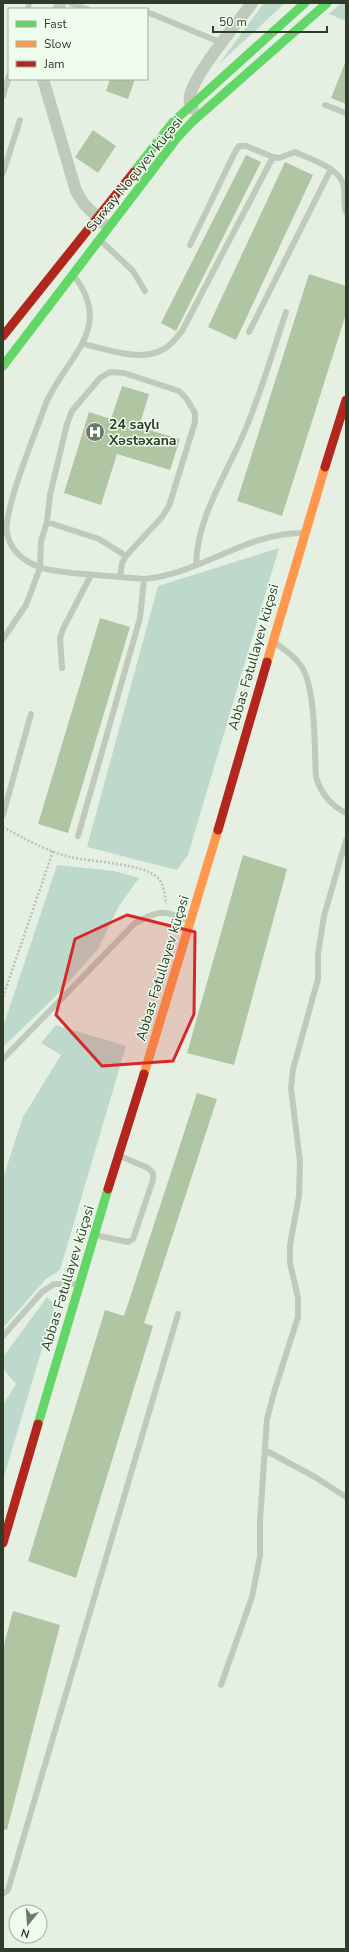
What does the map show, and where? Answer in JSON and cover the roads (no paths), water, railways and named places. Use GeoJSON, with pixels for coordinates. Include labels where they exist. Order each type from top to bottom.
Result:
{"type":"FeatureCollection","features":[{"type":"Feature","properties":{"kind":"main road","name":"Surxay Noçuyev küçəsi"},"geometry":{"type":"LineString","coordinates":[[3,366],[67,268],[96,217],[173,122],[305,3]]}},
{"type":"Feature","properties":{"kind":"main road","name":"Surxay Noçuyev küçəsi"},"geometry":{"type":"LineString","coordinates":[[3,336],[67,268],[99,240],[177,138],[327,3]]}},
{"type":"Feature","properties":{"kind":"main road","name":"Abbas Fətullayev küçəsi"},"geometry":{"type":"LineString","coordinates":[[3,1543],[78,1284],[191,923],[304,532],[346,400]]}},
{"type":"Feature","properties":{"kind":"street"},"geometry":{"type":"LineString","coordinates":[[199,117],[191,106],[190,96],[194,87],[222,43],[252,3]]}},
{"type":"Feature","properties":{"kind":"street"},"geometry":{"type":"LineString","coordinates":[[43,80],[76,191],[84,204],[108,228]]}},
{"type":"Feature","properties":{"kind":"lane"},"geometry":{"type":"LineString","coordinates":[[70,3],[84,8]]}},
{"type":"Feature","properties":{"kind":"lane"},"geometry":{"type":"LineString","coordinates":[[148,12],[222,43]]}},
{"type":"Feature","properties":{"kind":"lane"},"geometry":{"type":"LineString","coordinates":[[3,96],[8,79]]}},
{"type":"Feature","properties":{"kind":"lane"},"geometry":{"type":"LineString","coordinates":[[325,105],[346,113]]}},
{"type":"Feature","properties":{"kind":"lane"},"geometry":{"type":"LineString","coordinates":[[3,173],[20,120]]}},
{"type":"Feature","properties":{"kind":"lane"},"geometry":{"type":"LineString","coordinates":[[190,245],[239,146],[246,146],[279,158],[295,152],[331,169],[340,176],[344,186],[344,206],[346,212]]}},
{"type":"Feature","properties":{"kind":"lane"},"geometry":{"type":"LineString","coordinates":[[83,344],[138,356],[162,350],[172,343],[182,331],[273,157]]}},
{"type":"Feature","properties":{"kind":"lane"},"geometry":{"type":"LineString","coordinates":[[250,332],[331,169]]}},
{"type":"Feature","properties":{"kind":"lane"},"geometry":{"type":"LineString","coordinates":[[99,240],[133,271],[145,291]]}},
{"type":"Feature","properties":{"kind":"lane"},"geometry":{"type":"LineString","coordinates":[[67,268],[88,300],[91,312],[83,344],[52,390],[46,403],[14,493],[5,534],[22,558],[40,568],[144,580],[158,578],[196,565],[255,540],[287,533],[304,532]]}},
{"type":"Feature","properties":{"kind":"lane"},"geometry":{"type":"LineString","coordinates":[[196,565],[197,545],[203,521],[258,400],[286,312]]}},
{"type":"Feature","properties":{"kind":"lane"},"geometry":{"type":"LineString","coordinates":[[3,639],[26,605],[40,568],[41,542],[47,522],[50,495],[67,424],[72,411],[100,378],[110,372],[124,373],[179,391],[186,398],[195,413],[195,422],[173,494],[162,517],[126,556],[122,563],[120,577]]}},
{"type":"Feature","properties":{"kind":"lane"},"geometry":{"type":"LineString","coordinates":[[47,522],[99,539],[126,556]]}},
{"type":"Feature","properties":{"kind":"lane"},"geometry":{"type":"LineString","coordinates":[[62,668],[60,638],[63,629],[91,575]]}},
{"type":"Feature","properties":{"kind":"lane"},"geometry":{"type":"LineString","coordinates":[[78,836],[140,618],[144,580]]}},
{"type":"Feature","properties":{"kind":"lane"},"geometry":{"type":"LineString","coordinates":[[273,641],[299,662],[307,676],[311,698],[316,777],[319,788],[328,802],[346,813]]}},
{"type":"Feature","properties":{"kind":"lane"},"geometry":{"type":"LineString","coordinates":[[3,814],[31,714]]}},
{"type":"Feature","properties":{"kind":"lane"},"geometry":{"type":"LineString","coordinates":[[220,1685],[252,1597],[259,1563],[260,1520],[267,1419],[275,1388],[298,1316],[298,1298],[290,1263],[290,1245],[300,1179],[300,1162],[291,1088],[293,1069],[318,979],[318,954],[324,916],[346,840]]}},
{"type":"Feature","properties":{"kind":"lane"},"geometry":{"type":"LineString","coordinates":[[3,1058],[136,923],[154,913],[168,912],[191,923]]}},
{"type":"Feature","properties":{"kind":"lane"},"geometry":{"type":"LineString","coordinates":[[94,1235],[128,1242],[133,1239],[150,1187],[153,1173],[148,1168],[118,1156]]}},
{"type":"Feature","properties":{"kind":"lane"},"geometry":{"type":"LineString","coordinates":[[3,1336],[42,1292],[54,1284],[78,1284]]}},
{"type":"Feature","properties":{"kind":"lane"},"geometry":{"type":"LineString","coordinates":[[3,1894],[8,1890],[178,1314]]}},
{"type":"Feature","properties":{"kind":"lane"},"geometry":{"type":"LineString","coordinates":[[265,1450],[315,1477],[346,1497]]}},
{"type":"Feature","properties":{"kind":"place","name":"24 saylı Xəstəxana"},"geometry":{"type":"Point","coordinates":[95,432]}}]}
